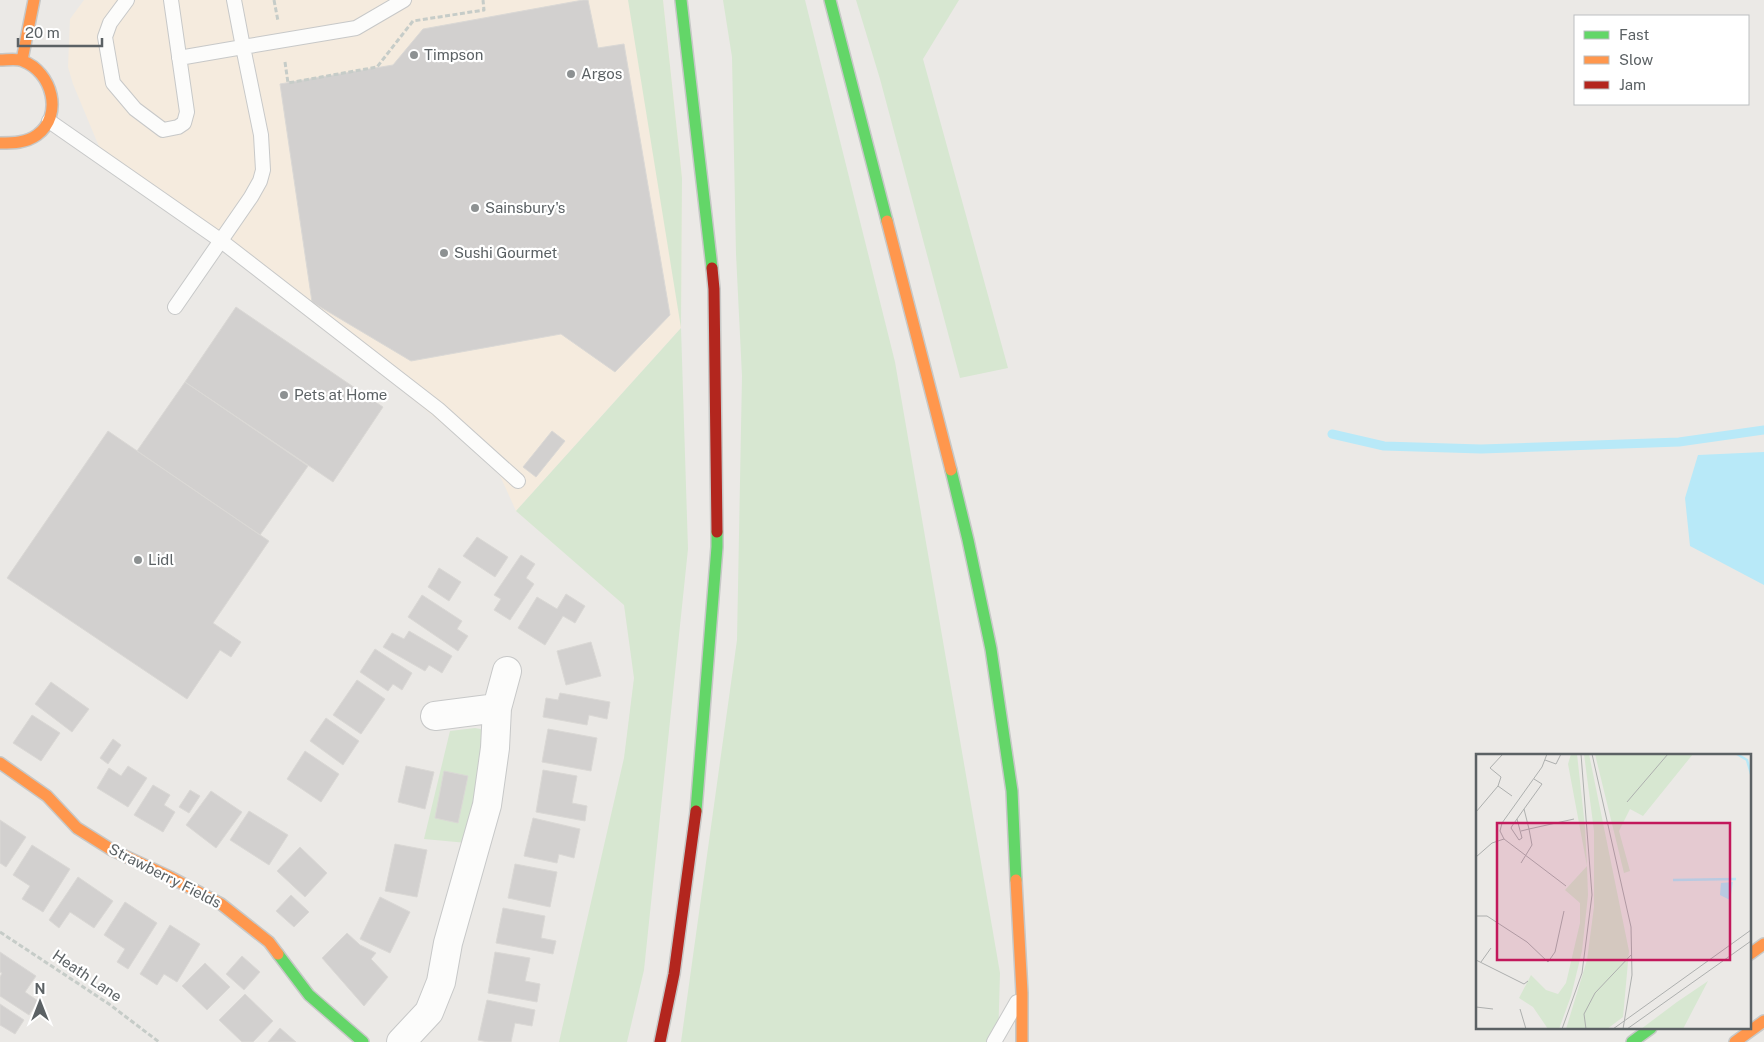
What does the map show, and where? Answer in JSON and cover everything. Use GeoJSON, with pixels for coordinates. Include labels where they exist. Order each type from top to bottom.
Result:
{"type":"FeatureCollection","features":[{"type":"Feature","properties":{"kind":"main road"},"geometry":{"type":"LineString","coordinates":[[22,60],[34,0]]}},
{"type":"Feature","properties":{"kind":"main road"},"geometry":{"type":"LineString","coordinates":[[660,1042],[674,974],[696,813],[717,547],[714,289],[681,0]]}},
{"type":"Feature","properties":{"kind":"main road"},"geometry":{"type":"LineString","coordinates":[[830,0],[925,363],[968,540],[991,649],[1012,791],[1022,992],[1022,1042]]}},
{"type":"Feature","properties":{"kind":"main road"},"geometry":{"type":"LineString","coordinates":[[0,60],[22,60],[43,74],[53,96],[49,120],[37,135],[20,143],[0,143]]}},
{"type":"Feature","properties":{"kind":"main road","name":"Strawberry Fields"},"geometry":{"type":"LineString","coordinates":[[0,763],[47,796],[77,828],[112,850],[170,877],[221,904],[269,942],[309,995],[363,1042]]}},
{"type":"Feature","properties":{"kind":"main road"},"geometry":{"type":"LineString","coordinates":[[1752,953],[1764,944]]}},
{"type":"Feature","properties":{"kind":"main road"},"geometry":{"type":"LineString","coordinates":[[1752,1030],[1764,1021]]}},
{"type":"Feature","properties":{"kind":"main road"},"geometry":{"type":"LineString","coordinates":[[1632,1042],[1648,1030]]}},
{"type":"Feature","properties":{"kind":"main road"},"geometry":{"type":"LineString","coordinates":[[1735,1042],[1752,1030]]}},
{"type":"Feature","properties":{"kind":"street"},"geometry":{"type":"LineString","coordinates":[[401,1042],[429,1012],[441,982],[448,943],[487,806],[495,748],[497,708],[507,672]]}},
{"type":"Feature","properties":{"kind":"street"},"geometry":{"type":"LineString","coordinates":[[434,716],[497,708]]}},
{"type":"Feature","properties":{"kind":"lane"},"geometry":{"type":"LineString","coordinates":[[127,0],[110,23],[105,37],[113,83],[135,109],[163,130],[178,127],[184,123],[188,112],[170,0]]}},
{"type":"Feature","properties":{"kind":"lane"},"geometry":{"type":"LineString","coordinates":[[175,307],[251,197],[264,170],[261,135],[234,0]]}},
{"type":"Feature","properties":{"kind":"lane"},"geometry":{"type":"LineString","coordinates":[[179,58],[356,28],[404,0]]}},
{"type":"Feature","properties":{"kind":"lane"},"geometry":{"type":"LineString","coordinates":[[49,120],[220,240],[438,409],[518,481]]}},
{"type":"Feature","properties":{"kind":"lane"},"geometry":{"type":"LineString","coordinates":[[994,1042],[1022,992]]}},
{"type":"Feature","properties":{"kind":"path"},"geometry":{"type":"LineString","coordinates":[[483,0],[484,10]]}},
{"type":"Feature","properties":{"kind":"path","name":"Heath Lane"},"geometry":{"type":"LineString","coordinates":[[0,932],[109,1004],[159,1042]]}},
{"type":"Feature","properties":{"kind":"shaded area"},"geometry":{"type":"Polygon","coordinates":[[[84,0],[663,0],[682,178],[681,328],[516,511],[497,469],[220,240],[100,149],[73,84],[68,67],[70,19],[84,0]]]}},
{"type":"Feature","properties":{"kind":"green space"},"geometry":{"type":"Polygon","coordinates":[[[628,0],[663,0],[682,178],[681,328],[628,0]]]}},
{"type":"Feature","properties":{"kind":"green space"},"geometry":{"type":"Polygon","coordinates":[[[723,0],[805,0],[895,362],[1000,973],[998,1042],[681,1042],[737,640],[742,376],[736,254],[732,57],[723,0]]]}},
{"type":"Feature","properties":{"kind":"green space"},"geometry":{"type":"Polygon","coordinates":[[[856,0],[959,0],[923,59],[1008,368],[960,378],[880,79],[856,0]]]}},
{"type":"Feature","properties":{"kind":"green space"},"geometry":{"type":"Polygon","coordinates":[[[681,328],[688,549],[644,970],[627,1042],[559,1042],[624,758],[634,678],[624,605],[516,511],[681,328]]]}},
{"type":"Feature","properties":{"kind":"green space"},"geometry":{"type":"Polygon","coordinates":[[[475,728],[485,730],[490,738],[467,843],[424,839],[450,731],[475,728]]]}},
{"type":"Feature","properties":{"kind":"water"},"geometry":{"type":"Polygon","coordinates":[[[1764,452],[1764,585],[1690,546],[1685,498],[1698,455],[1764,452]]]}},
{"type":"Feature","properties":{"kind":"building","name":"Sainsbury's"},"geometry":{"type":"Polygon","coordinates":[[[588,0],[598,48],[624,44],[670,315],[615,372],[561,334],[411,361],[312,302],[280,84],[393,65],[423,29],[588,0]]]}},
{"type":"Feature","properties":{"kind":"building","name":"Pets at Home"},"geometry":{"type":"Polygon","coordinates":[[[236,307],[383,407],[333,482],[185,382],[236,307]]]}},
{"type":"Feature","properties":{"kind":"building"},"geometry":{"type":"Polygon","coordinates":[[[185,382],[308,466],[260,535],[137,451],[185,382]]]}},
{"type":"Feature","properties":{"kind":"building","name":"Lidl"},"geometry":{"type":"Polygon","coordinates":[[[108,431],[269,541],[213,623],[241,642],[231,657],[220,650],[187,699],[7,578],[108,431]]]}},
{"type":"Feature","properties":{"kind":"building"},"geometry":{"type":"Polygon","coordinates":[[[552,431],[565,441],[536,477],[523,467],[552,431]]]}},
{"type":"Feature","properties":{"kind":"building"},"geometry":{"type":"Polygon","coordinates":[[[477,537],[508,557],[495,577],[463,556],[477,537]]]}},
{"type":"Feature","properties":{"kind":"building"},"geometry":{"type":"Polygon","coordinates":[[[521,555],[535,564],[526,578],[534,584],[510,620],[494,610],[501,599],[494,595],[521,555]]]}},
{"type":"Feature","properties":{"kind":"building"},"geometry":{"type":"Polygon","coordinates":[[[439,568],[461,582],[449,601],[428,587],[439,568]]]}},
{"type":"Feature","properties":{"kind":"building"},"geometry":{"type":"Polygon","coordinates":[[[566,594],[585,606],[575,623],[563,616],[545,645],[518,628],[537,597],[557,609],[566,594]]]}},
{"type":"Feature","properties":{"kind":"building"},"geometry":{"type":"Polygon","coordinates":[[[422,595],[462,621],[457,629],[468,636],[458,651],[408,617],[422,595]]]}},
{"type":"Feature","properties":{"kind":"building"},"geometry":{"type":"Polygon","coordinates":[[[409,631],[452,656],[442,673],[429,665],[425,671],[383,647],[392,633],[404,639],[409,631]]]}},
{"type":"Feature","properties":{"kind":"building"},"geometry":{"type":"Polygon","coordinates":[[[591,642],[601,676],[566,685],[557,651],[591,642]]]}},
{"type":"Feature","properties":{"kind":"building"},"geometry":{"type":"Polygon","coordinates":[[[375,649],[412,673],[402,690],[393,684],[388,691],[360,672],[375,649]]]}},
{"type":"Feature","properties":{"kind":"building"},"geometry":{"type":"Polygon","coordinates":[[[357,680],[385,699],[361,734],[333,715],[357,680]]]}},
{"type":"Feature","properties":{"kind":"building"},"geometry":{"type":"Polygon","coordinates":[[[51,682],[89,709],[72,732],[35,704],[51,682]]]}},
{"type":"Feature","properties":{"kind":"building"},"geometry":{"type":"Polygon","coordinates":[[[560,693],[610,702],[607,719],[589,715],[587,725],[543,717],[546,698],[558,700],[560,693]]]}},
{"type":"Feature","properties":{"kind":"building"},"geometry":{"type":"Polygon","coordinates":[[[32,715],[60,733],[41,761],[13,743],[32,715]]]}},
{"type":"Feature","properties":{"kind":"building"},"geometry":{"type":"Polygon","coordinates":[[[326,718],[359,741],[343,765],[310,741],[326,718]]]}},
{"type":"Feature","properties":{"kind":"building"},"geometry":{"type":"Polygon","coordinates":[[[548,729],[597,738],[591,771],[542,762],[548,729]]]}},
{"type":"Feature","properties":{"kind":"building"},"geometry":{"type":"Polygon","coordinates":[[[113,739],[121,745],[108,764],[100,758],[113,739]]]}},
{"type":"Feature","properties":{"kind":"building"},"geometry":{"type":"Polygon","coordinates":[[[305,751],[339,774],[321,802],[287,779],[305,751]]]}},
{"type":"Feature","properties":{"kind":"building"},"geometry":{"type":"Polygon","coordinates":[[[128,766],[147,778],[128,807],[97,788],[109,768],[121,776],[128,766]]]}},
{"type":"Feature","properties":{"kind":"building"},"geometry":{"type":"Polygon","coordinates":[[[406,766],[434,772],[425,809],[398,802],[406,766]]]}},
{"type":"Feature","properties":{"kind":"building"},"geometry":{"type":"Polygon","coordinates":[[[543,770],[577,776],[572,803],[587,806],[585,821],[536,812],[543,770]]]}},
{"type":"Feature","properties":{"kind":"building"},"geometry":{"type":"Polygon","coordinates":[[[444,771],[468,776],[458,823],[435,818],[444,771]]]}},
{"type":"Feature","properties":{"kind":"building"},"geometry":{"type":"Polygon","coordinates":[[[153,785],[170,795],[164,805],[175,812],[163,832],[134,815],[153,785]]]}},
{"type":"Feature","properties":{"kind":"building"},"geometry":{"type":"Polygon","coordinates":[[[190,790],[200,796],[189,813],[179,807],[190,790]]]}},
{"type":"Feature","properties":{"kind":"building"},"geometry":{"type":"Polygon","coordinates":[[[211,791],[242,812],[216,848],[186,825],[211,791]]]}},
{"type":"Feature","properties":{"kind":"building"},"geometry":{"type":"Polygon","coordinates":[[[249,811],[288,835],[269,865],[230,840],[249,811]]]}},
{"type":"Feature","properties":{"kind":"building"},"geometry":{"type":"Polygon","coordinates":[[[533,818],[580,829],[574,858],[559,854],[557,863],[524,856],[533,818]]]}},
{"type":"Feature","properties":{"kind":"building"},"geometry":{"type":"Polygon","coordinates":[[[0,820],[26,837],[6,867],[0,863],[0,820]]]}},
{"type":"Feature","properties":{"kind":"building"},"geometry":{"type":"Polygon","coordinates":[[[395,844],[427,850],[417,897],[385,891],[395,844]]]}},
{"type":"Feature","properties":{"kind":"building"},"geometry":{"type":"Polygon","coordinates":[[[32,845],[70,869],[43,912],[22,899],[30,886],[13,875],[32,845]]]}},
{"type":"Feature","properties":{"kind":"building"},"geometry":{"type":"Polygon","coordinates":[[[300,847],[327,873],[305,897],[277,871],[300,847]]]}},
{"type":"Feature","properties":{"kind":"building"},"geometry":{"type":"Polygon","coordinates":[[[515,864],[557,872],[550,907],[508,898],[515,864]]]}},
{"type":"Feature","properties":{"kind":"building"},"geometry":{"type":"Polygon","coordinates":[[[78,877],[113,901],[94,928],[70,912],[59,928],[49,920],[78,877]]]}},
{"type":"Feature","properties":{"kind":"building"},"geometry":{"type":"Polygon","coordinates":[[[291,895],[309,912],[294,927],[276,911],[291,895]]]}},
{"type":"Feature","properties":{"kind":"building"},"geometry":{"type":"Polygon","coordinates":[[[380,897],[410,912],[390,953],[360,939],[380,897]]]}},
{"type":"Feature","properties":{"kind":"building"},"geometry":{"type":"Polygon","coordinates":[[[125,902],[157,923],[128,969],[117,962],[125,949],[104,935],[125,902]]]}},
{"type":"Feature","properties":{"kind":"building"},"geometry":{"type":"Polygon","coordinates":[[[503,908],[545,916],[541,938],[556,941],[553,954],[496,943],[503,908]]]}},
{"type":"Feature","properties":{"kind":"building"},"geometry":{"type":"Polygon","coordinates":[[[170,925],[200,944],[177,982],[164,974],[157,985],[140,974],[170,925]]]}},
{"type":"Feature","properties":{"kind":"building"},"geometry":{"type":"Polygon","coordinates":[[[347,933],[360,945],[376,953],[371,959],[388,977],[364,1006],[322,958],[347,933]]]}},
{"type":"Feature","properties":{"kind":"building"},"geometry":{"type":"Polygon","coordinates":[[[0,952],[36,976],[25,992],[38,1001],[29,1015],[0,996],[0,977],[2,973],[0,972],[0,952]]]}},
{"type":"Feature","properties":{"kind":"building"},"geometry":{"type":"Polygon","coordinates":[[[495,952],[530,958],[525,981],[540,984],[537,1002],[488,993],[495,952]]]}},
{"type":"Feature","properties":{"kind":"building"},"geometry":{"type":"Polygon","coordinates":[[[242,956],[260,972],[244,990],[226,974],[242,956]]]}},
{"type":"Feature","properties":{"kind":"building"},"geometry":{"type":"Polygon","coordinates":[[[205,963],[230,987],[207,1010],[182,986],[205,963]]]}},
{"type":"Feature","properties":{"kind":"building"},"geometry":{"type":"Polygon","coordinates":[[[245,994],[273,1021],[253,1042],[242,1042],[219,1020],[245,994]]]}},
{"type":"Feature","properties":{"kind":"building"},"geometry":{"type":"Polygon","coordinates":[[[487,1000],[535,1010],[532,1026],[515,1023],[511,1042],[478,1040],[487,1000]]]}},
{"type":"Feature","properties":{"kind":"building"},"geometry":{"type":"Polygon","coordinates":[[[0,1004],[24,1020],[15,1034],[0,1025],[0,1004]]]}},
{"type":"Feature","properties":{"kind":"building"},"geometry":{"type":"Polygon","coordinates":[[[280,1028],[296,1042],[268,1042],[280,1028]]]}},
{"type":"Feature","properties":{"kind":"waterway"},"geometry":{"type":"LineString","coordinates":[[1332,434],[1384,446],[1481,449],[1679,442],[1764,430]]}},
{"type":"Feature","properties":{"kind":"traffic: fast"},"geometry":{"type":"LineString","coordinates":[[681,0],[712,268]]}},
{"type":"Feature","properties":{"kind":"traffic: fast"},"geometry":{"type":"LineString","coordinates":[[830,0],[887,221]]}},
{"type":"Feature","properties":{"kind":"traffic: fast"},"geometry":{"type":"LineString","coordinates":[[951,470],[991,649],[1012,791],[1016,880]]}},
{"type":"Feature","properties":{"kind":"traffic: fast"},"geometry":{"type":"LineString","coordinates":[[696,811],[717,532]]}},
{"type":"Feature","properties":{"kind":"traffic: fast"},"geometry":{"type":"LineString","coordinates":[[278,954],[309,995],[363,1042]]}},
{"type":"Feature","properties":{"kind":"traffic: fast"},"geometry":{"type":"LineString","coordinates":[[1632,1042],[1648,1030]]}},
{"type":"Feature","properties":{"kind":"traffic: slow"},"geometry":{"type":"LineString","coordinates":[[22,60],[34,0]]}},
{"type":"Feature","properties":{"kind":"traffic: slow"},"geometry":{"type":"LineString","coordinates":[[0,60],[21,60],[41,74],[51,95],[52,106],[50,117],[45,127],[33,138],[15,143],[0,143]]}},
{"type":"Feature","properties":{"kind":"traffic: slow"},"geometry":{"type":"LineString","coordinates":[[887,221],[951,470]]}},
{"type":"Feature","properties":{"kind":"traffic: slow"},"geometry":{"type":"LineString","coordinates":[[0,763],[47,796],[77,828],[112,850],[170,877],[221,904],[269,942],[278,954]]}},
{"type":"Feature","properties":{"kind":"traffic: slow"},"geometry":{"type":"LineString","coordinates":[[1016,880],[1022,993],[1022,1042]]}},
{"type":"Feature","properties":{"kind":"traffic: slow"},"geometry":{"type":"LineString","coordinates":[[1752,953],[1764,944]]}},
{"type":"Feature","properties":{"kind":"traffic: slow"},"geometry":{"type":"LineString","coordinates":[[1752,1030],[1764,1021]]}},
{"type":"Feature","properties":{"kind":"traffic: slow"},"geometry":{"type":"LineString","coordinates":[[1735,1042],[1752,1030]]}},
{"type":"Feature","properties":{"kind":"traffic: jam"},"geometry":{"type":"LineString","coordinates":[[712,268],[714,289],[717,532]]}},
{"type":"Feature","properties":{"kind":"traffic: jam"},"geometry":{"type":"LineString","coordinates":[[660,1042],[674,974],[696,811]]}},
{"type":"Feature","properties":{"kind":"place","name":"Timpson"},"geometry":{"type":"Point","coordinates":[414,55]}},
{"type":"Feature","properties":{"kind":"place","name":"Argos"},"geometry":{"type":"Point","coordinates":[571,74]}},
{"type":"Feature","properties":{"kind":"place","name":"Sainsbury's"},"geometry":{"type":"Point","coordinates":[475,208]}},
{"type":"Feature","properties":{"kind":"place","name":"Sushi Gourmet"},"geometry":{"type":"Point","coordinates":[444,253]}},
{"type":"Feature","properties":{"kind":"place","name":"Pets at Home"},"geometry":{"type":"Point","coordinates":[284,395]}},
{"type":"Feature","properties":{"kind":"place","name":"Lidl"},"geometry":{"type":"Point","coordinates":[138,560]}}]}
